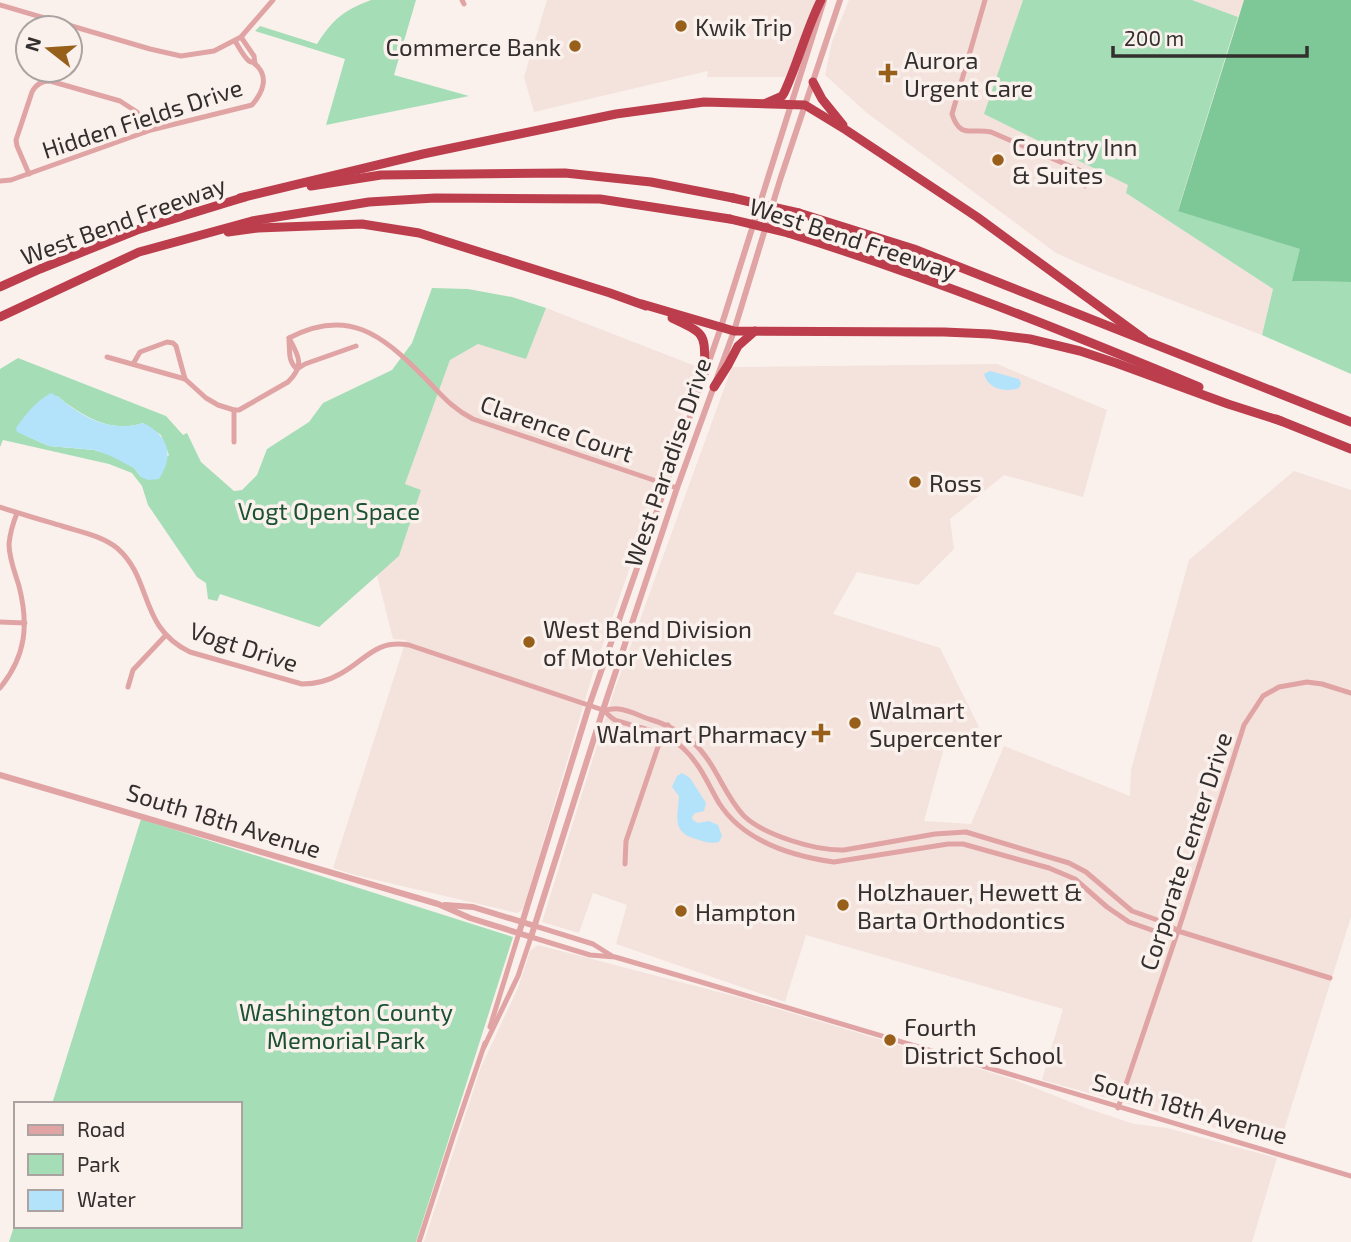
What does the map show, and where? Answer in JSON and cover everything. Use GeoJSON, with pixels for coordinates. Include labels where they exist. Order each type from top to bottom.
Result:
{"type":"FeatureCollection","features":[{"type":"Feature","properties":{"kind":"highway"},"geometry":{"type":"LineString","coordinates":[[764,104],[776,100],[784,93],[823,0]]}},
{"type":"Feature","properties":{"kind":"highway"},"geometry":{"type":"LineString","coordinates":[[813,82],[822,99],[846,130]]}},
{"type":"Feature","properties":{"kind":"highway"},"geometry":{"type":"LineString","coordinates":[[240,198],[423,154],[615,114],[704,102],[805,105],[977,217],[1144,339]]}},
{"type":"Feature","properties":{"kind":"highway","name":"West Bend Freeway"},"geometry":{"type":"LineString","coordinates":[[0,286],[137,230],[240,198],[381,175],[551,173],[651,182],[799,213],[915,249],[1351,422]]}},
{"type":"Feature","properties":{"kind":"highway","name":"West Bend Freeway"},"geometry":{"type":"LineString","coordinates":[[0,317],[139,252],[252,221],[369,202],[435,198],[600,199],[730,219],[847,251],[982,301],[1351,449]]}},
{"type":"Feature","properties":{"kind":"highway"},"geometry":{"type":"LineString","coordinates":[[202,236],[258,228],[362,224],[419,233],[734,331],[944,332],[1030,339],[1080,351],[1281,421]]}},
{"type":"Feature","properties":{"kind":"highway"},"geometry":{"type":"LineString","coordinates":[[642,304],[699,333],[705,343],[705,372]]}},
{"type":"Feature","properties":{"kind":"highway"},"geometry":{"type":"LineString","coordinates":[[713,387],[738,346],[755,331]]}},
{"type":"Feature","properties":{"kind":"street"},"geometry":{"type":"LineString","coordinates":[[0,3],[181,56],[214,51],[235,41],[273,0]]}},
{"type":"Feature","properties":{"kind":"street","name":"West Paradise Drive"},"geometry":{"type":"LineString","coordinates":[[519,933],[589,706],[721,327],[823,0]]}},
{"type":"Feature","properties":{"kind":"street","name":"West Paradise Drive"},"geometry":{"type":"LineString","coordinates":[[531,937],[677,488],[734,331],[780,180],[840,0]]}},
{"type":"Feature","properties":{"kind":"street"},"geometry":{"type":"LineString","coordinates":[[985,0],[952,114],[955,125],[972,132],[990,132],[1079,170],[1086,176],[1085,186]]}},
{"type":"Feature","properties":{"kind":"street","name":"Hidden Fields Drive"},"geometry":{"type":"LineString","coordinates":[[0,181],[29,174],[145,132],[252,105],[264,83],[254,57],[241,37]]}},
{"type":"Feature","properties":{"kind":"street","name":"Hidden Fields Drive"},"geometry":{"type":"LineString","coordinates":[[235,41],[248,61],[255,64]]}},
{"type":"Feature","properties":{"kind":"street"},"geometry":{"type":"LineString","coordinates":[[29,174],[16,140],[32,92],[36,85],[44,81],[120,101],[137,112],[145,132]]}},
{"type":"Feature","properties":{"kind":"street","name":"Clarence Court"},"geometry":{"type":"LineString","coordinates":[[297,369],[290,360],[289,338],[302,331],[327,326],[366,330],[399,354],[465,415],[677,488]]}},
{"type":"Feature","properties":{"kind":"street"},"geometry":{"type":"LineString","coordinates":[[133,364],[140,352],[167,342],[173,343],[185,379]]}},
{"type":"Feature","properties":{"kind":"street"},"geometry":{"type":"LineString","coordinates":[[107,357],[185,379],[218,405],[239,410],[288,382],[297,369],[305,364],[356,346]]}},
{"type":"Feature","properties":{"kind":"street"},"geometry":{"type":"LineString","coordinates":[[234,410],[234,442]]}},
{"type":"Feature","properties":{"kind":"street","name":"Vogt Drive"},"geometry":{"type":"LineString","coordinates":[[0,507],[89,534],[118,549],[137,577],[156,622],[166,635],[191,652],[302,684],[315,684],[341,674],[378,649],[404,644],[603,710]]}},
{"type":"Feature","properties":{"kind":"street"},"geometry":{"type":"LineString","coordinates":[[0,688],[18,659],[25,622],[24,605],[9,545],[17,513]]}},
{"type":"Feature","properties":{"kind":"street"},"geometry":{"type":"LineString","coordinates":[[0,622],[25,622]]}},
{"type":"Feature","properties":{"kind":"street"},"geometry":{"type":"LineString","coordinates":[[128,687],[133,670],[166,635]]}},
{"type":"Feature","properties":{"kind":"street","name":"Corporate Center Drive"},"geometry":{"type":"LineString","coordinates":[[1118,1108],[1244,725],[1263,696],[1279,687],[1307,682],[1351,693]]}},
{"type":"Feature","properties":{"kind":"street"},"geometry":{"type":"LineString","coordinates":[[603,710],[619,709],[668,725],[688,737],[707,758],[731,800],[746,818],[765,831],[831,850],[935,834],[967,832],[1069,863],[1086,872],[1132,911],[1163,922],[1178,931],[1331,978]]}},
{"type":"Feature","properties":{"kind":"street"},"geometry":{"type":"LineString","coordinates":[[603,710],[615,720],[662,735],[685,750],[699,766],[730,818],[742,830],[761,842],[835,862],[963,844],[1049,868],[1076,879],[1107,907],[1129,922],[1160,933],[1178,931]]}},
{"type":"Feature","properties":{"kind":"street"},"geometry":{"type":"LineString","coordinates":[[625,864],[626,841],[662,735],[668,725]]}},
{"type":"Feature","properties":{"kind":"street","name":"South 18th Avenue"},"geometry":{"type":"LineString","coordinates":[[0,775],[438,904],[470,918],[590,956],[615,957]]}},
{"type":"Feature","properties":{"kind":"street","name":"South 18th Avenue"},"geometry":{"type":"LineString","coordinates":[[438,904],[473,907],[593,944],[615,957],[1351,1176]]}},
{"type":"Feature","properties":{"kind":"street"},"geometry":{"type":"LineString","coordinates":[[419,1242],[519,933]]}},
{"type":"Feature","properties":{"kind":"street"},"geometry":{"type":"LineString","coordinates":[[484,1047],[518,975],[531,937]]}},
{"type":"Feature","properties":{"kind":"shaded area"},"geometry":{"type":"Polygon","coordinates":[[[547,0],[816,0],[786,77],[707,77],[708,71],[534,112],[524,77],[547,0]]]}},
{"type":"Feature","properties":{"kind":"shaded area"},"geometry":{"type":"Polygon","coordinates":[[[849,0],[1023,0],[985,114],[1129,185],[1126,193],[1273,289],[1262,335],[1056,253],[867,113],[825,75],[832,42],[849,0]]]}},
{"type":"Feature","properties":{"kind":"shaded area"},"geometry":{"type":"Polygon","coordinates":[[[1192,0],[1244,0],[1238,17],[1192,0]]]}},
{"type":"Feature","properties":{"kind":"shaded area"},"geometry":{"type":"Polygon","coordinates":[[[546,308],[698,367],[593,673],[524,907],[517,913],[333,868],[406,640],[393,639],[377,575],[399,556],[421,490],[405,484],[450,360],[478,344],[526,358],[546,308]]]}},
{"type":"Feature","properties":{"kind":"shaded area"},"geometry":{"type":"Polygon","coordinates":[[[997,364],[1107,410],[1083,497],[1004,475],[950,519],[954,549],[918,585],[857,572],[833,614],[940,648],[979,727],[945,744],[924,821],[971,824],[1004,746],[1130,796],[1131,770],[1189,560],[1294,471],[1351,490],[1351,917],[1279,1146],[1042,1080],[1063,1009],[806,935],[785,1002],[616,944],[627,905],[593,893],[579,933],[542,922],[613,694],[732,367],[997,364]]]}},
{"type":"Feature","properties":{"kind":"shaded area"},"geometry":{"type":"Polygon","coordinates":[[[538,945],[738,997],[986,1071],[1134,1124],[1167,1128],[1277,1158],[1252,1242],[424,1242],[481,1067],[518,988],[530,951],[538,945]]]}},
{"type":"Feature","properties":{"kind":"green space"},"geometry":{"type":"Polygon","coordinates":[[[371,0],[416,0],[394,75],[469,96],[326,125],[345,59],[255,31],[260,26],[317,44],[340,17],[371,0]]]}},
{"type":"Feature","properties":{"kind":"green space"},"geometry":{"type":"Polygon","coordinates":[[[1023,0],[1192,0],[1238,17],[1178,210],[1301,249],[1293,281],[1351,282],[1351,374],[1262,335],[1273,289],[1126,193],[1128,185],[984,114],[1023,0]]]}},
{"type":"Feature","properties":{"kind":"green space"},"geometry":{"type":"Polygon","coordinates":[[[1244,0],[1351,0],[1351,282],[1292,281],[1300,249],[1178,211],[1244,0]]]}},
{"type":"Feature","properties":{"kind":"green space","name":"Vogt Open Space"},"geometry":{"type":"Polygon","coordinates":[[[432,288],[468,289],[512,297],[546,308],[526,359],[478,344],[450,360],[405,484],[421,490],[399,556],[319,627],[220,594],[217,601],[208,599],[206,583],[197,577],[148,505],[142,486],[132,473],[109,464],[3,440],[0,447],[0,369],[18,358],[166,416],[183,435],[187,433],[201,462],[234,491],[242,490],[257,475],[267,449],[309,422],[323,403],[392,370],[412,343],[432,288]],[[57,396],[24,435],[49,446],[94,450],[111,455],[134,468],[141,477],[169,455],[161,435],[143,423],[131,426],[108,424],[86,416],[57,396]]]}},
{"type":"Feature","properties":{"kind":"green space","name":"Washington County Memorial Park"},"geometry":{"type":"Polygon","coordinates":[[[141,819],[513,937],[416,1242],[9,1242],[14,1226],[242,1228],[242,1102],[53,1102],[141,819]]]}},
{"type":"Feature","properties":{"kind":"water"},"geometry":{"type":"Polygon","coordinates":[[[990,371],[1019,379],[1019,388],[1003,390],[993,386],[984,374],[990,371]]]}},
{"type":"Feature","properties":{"kind":"water"},"geometry":{"type":"Polygon","coordinates":[[[51,393],[98,422],[116,426],[143,423],[152,428],[163,440],[168,454],[159,479],[148,480],[141,477],[134,468],[95,450],[49,446],[17,432],[16,428],[28,413],[51,393]]]}},
{"type":"Feature","properties":{"kind":"water"},"geometry":{"type":"Polygon","coordinates":[[[682,773],[690,778],[706,803],[704,811],[695,813],[693,820],[698,823],[709,821],[718,825],[722,836],[719,842],[696,839],[679,828],[679,796],[672,787],[677,776],[682,773]]]}},
{"type":"Feature","properties":{"kind":"place","name":"Kwik Trip"},"geometry":{"type":"Point","coordinates":[681,26]}},
{"type":"Feature","properties":{"kind":"place","name":"Commerce Bank"},"geometry":{"type":"Point","coordinates":[575,46]}},
{"type":"Feature","properties":{"kind":"place","name":"Aurora Urgent Care"},"geometry":{"type":"Point","coordinates":[888,73]}},
{"type":"Feature","properties":{"kind":"place","name":"Country Inn & Suites"},"geometry":{"type":"Point","coordinates":[998,160]}},
{"type":"Feature","properties":{"kind":"place","name":"Ross"},"geometry":{"type":"Point","coordinates":[915,482]}},
{"type":"Feature","properties":{"kind":"place","name":"West Bend Division of Motor Vehicles"},"geometry":{"type":"Point","coordinates":[529,642]}},
{"type":"Feature","properties":{"kind":"place","name":"Walmart Supercenter"},"geometry":{"type":"Point","coordinates":[855,723]}},
{"type":"Feature","properties":{"kind":"place","name":"Walmart Pharmacy"},"geometry":{"type":"Point","coordinates":[821,733]}},
{"type":"Feature","properties":{"kind":"place","name":"Holzhauer, Hewett & Barta Orthodontics"},"geometry":{"type":"Point","coordinates":[843,905]}},
{"type":"Feature","properties":{"kind":"place","name":"Hampton"},"geometry":{"type":"Point","coordinates":[681,911]}},
{"type":"Feature","properties":{"kind":"place","name":"Fourth District School"},"geometry":{"type":"Point","coordinates":[890,1040]}}]}
